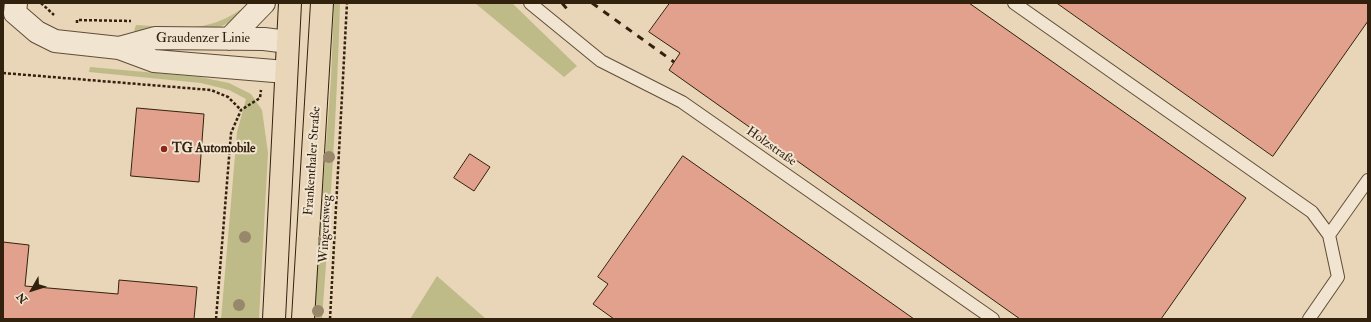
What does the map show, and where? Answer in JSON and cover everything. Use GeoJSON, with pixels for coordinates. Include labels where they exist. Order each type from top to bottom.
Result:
{"type":"FeatureCollection","features":[{"type":"Feature","properties":{"kind":"main road"},"geometry":{"type":"LineString","coordinates":[[274,319],[290,3]]}},
{"type":"Feature","properties":{"kind":"main road","name":"Frankenthaler Straße"},"geometry":{"type":"LineString","coordinates":[[303,319],[322,3]]}},
{"type":"Feature","properties":{"kind":"main road"},"geometry":{"type":"LineString","coordinates":[[288,42],[319,61]]}},
{"type":"Feature","properties":{"kind":"main road"},"geometry":{"type":"LineString","coordinates":[[286,72],[319,61]]}},
{"type":"Feature","properties":{"kind":"street"},"geometry":{"type":"LineString","coordinates":[[229,39],[264,3]]}},
{"type":"Feature","properties":{"kind":"street","name":"Graudenzer Linie"},"geometry":{"type":"LineString","coordinates":[[11,12],[37,32],[55,41],[119,48],[154,61],[286,72]]}},
{"type":"Feature","properties":{"kind":"street","name":"Graudenzer Linie"},"geometry":{"type":"LineString","coordinates":[[119,48],[155,38],[264,39],[288,42]]}},
{"type":"Feature","properties":{"kind":"lane","name":"Holzstraße"},"geometry":{"type":"LineString","coordinates":[[530,3],[601,61],[682,102],[993,319]]}},
{"type":"Feature","properties":{"kind":"lane"},"geometry":{"type":"LineString","coordinates":[[1014,3],[1312,212],[1329,235],[1338,277],[1309,319]]}},
{"type":"Feature","properties":{"kind":"lane"},"geometry":{"type":"LineString","coordinates":[[1329,235],[1368,180]]}},
{"type":"Feature","properties":{"kind":"path"},"geometry":{"type":"LineString","coordinates":[[41,3],[56,16]]}},
{"type":"Feature","properties":{"kind":"path","name":"Wingertsweg"},"geometry":{"type":"LineString","coordinates":[[330,319],[347,3]]}},
{"type":"Feature","properties":{"kind":"path"},"geometry":{"type":"LineString","coordinates":[[71,19],[77,20]]}},
{"type":"Feature","properties":{"kind":"path"},"geometry":{"type":"LineString","coordinates":[[216,319],[231,133],[242,110],[260,98],[262,71]]}},
{"type":"Feature","properties":{"kind":"path"},"geometry":{"type":"LineString","coordinates":[[3,73],[211,90],[228,97],[242,110]]}},
{"type":"Feature","properties":{"kind":"shaded area"},"geometry":{"type":"Polygon","coordinates":[[[334,3],[340,3],[330,201],[322,319],[313,319],[331,79],[334,3]]]}},
{"type":"Feature","properties":{"kind":"shaded area"},"geometry":{"type":"Polygon","coordinates":[[[475,3],[512,3],[577,66],[564,77],[475,3]]]}},
{"type":"Feature","properties":{"kind":"shaded area"},"geometry":{"type":"Polygon","coordinates":[[[240,10],[247,11],[233,21],[206,31],[179,33],[134,31],[136,25],[177,27],[202,26],[227,18],[240,10]]]}},
{"type":"Feature","properties":{"kind":"shaded area"},"geometry":{"type":"Polygon","coordinates":[[[90,67],[200,77],[229,83],[251,94],[262,110],[268,153],[259,319],[221,319],[237,132],[246,99],[229,90],[201,83],[89,72],[90,67]]]}},
{"type":"Feature","properties":{"kind":"shaded area"},"geometry":{"type":"Polygon","coordinates":[[[437,276],[486,319],[410,319],[437,276]]]}},
{"type":"Feature","properties":{"kind":"building"},"geometry":{"type":"Polygon","coordinates":[[[670,3],[969,3],[1246,198],[1161,319],[1020,319],[669,70],[680,53],[649,32],[670,3]]]}},
{"type":"Feature","properties":{"kind":"building"},"geometry":{"type":"Polygon","coordinates":[[[1057,3],[1368,3],[1368,21],[1273,156],[1057,3]]]}},
{"type":"Feature","properties":{"kind":"building"},"geometry":{"type":"Polygon","coordinates":[[[137,108],[204,114],[199,182],[131,176],[137,108]]]}},
{"type":"Feature","properties":{"kind":"building"},"geometry":{"type":"Polygon","coordinates":[[[470,154],[490,167],[474,191],[454,178],[470,154]]]}},
{"type":"Feature","properties":{"kind":"building"},"geometry":{"type":"Polygon","coordinates":[[[683,156],[914,319],[614,319],[593,304],[608,284],[598,277],[683,156]]]}},
{"type":"Feature","properties":{"kind":"building"},"geometry":{"type":"Polygon","coordinates":[[[3,242],[29,245],[25,286],[118,294],[119,280],[197,287],[194,319],[3,319],[3,242]]]}},
{"type":"Feature","properties":{"kind":"railway"},"geometry":{"type":"LineString","coordinates":[[562,3],[567,9]]}},
{"type":"Feature","properties":{"kind":"railway"},"geometry":{"type":"LineString","coordinates":[[592,3],[674,62]]}},
{"type":"Feature","properties":{"kind":"place","name":"TG Automobile"},"geometry":{"type":"Point","coordinates":[164,149]}}]}
